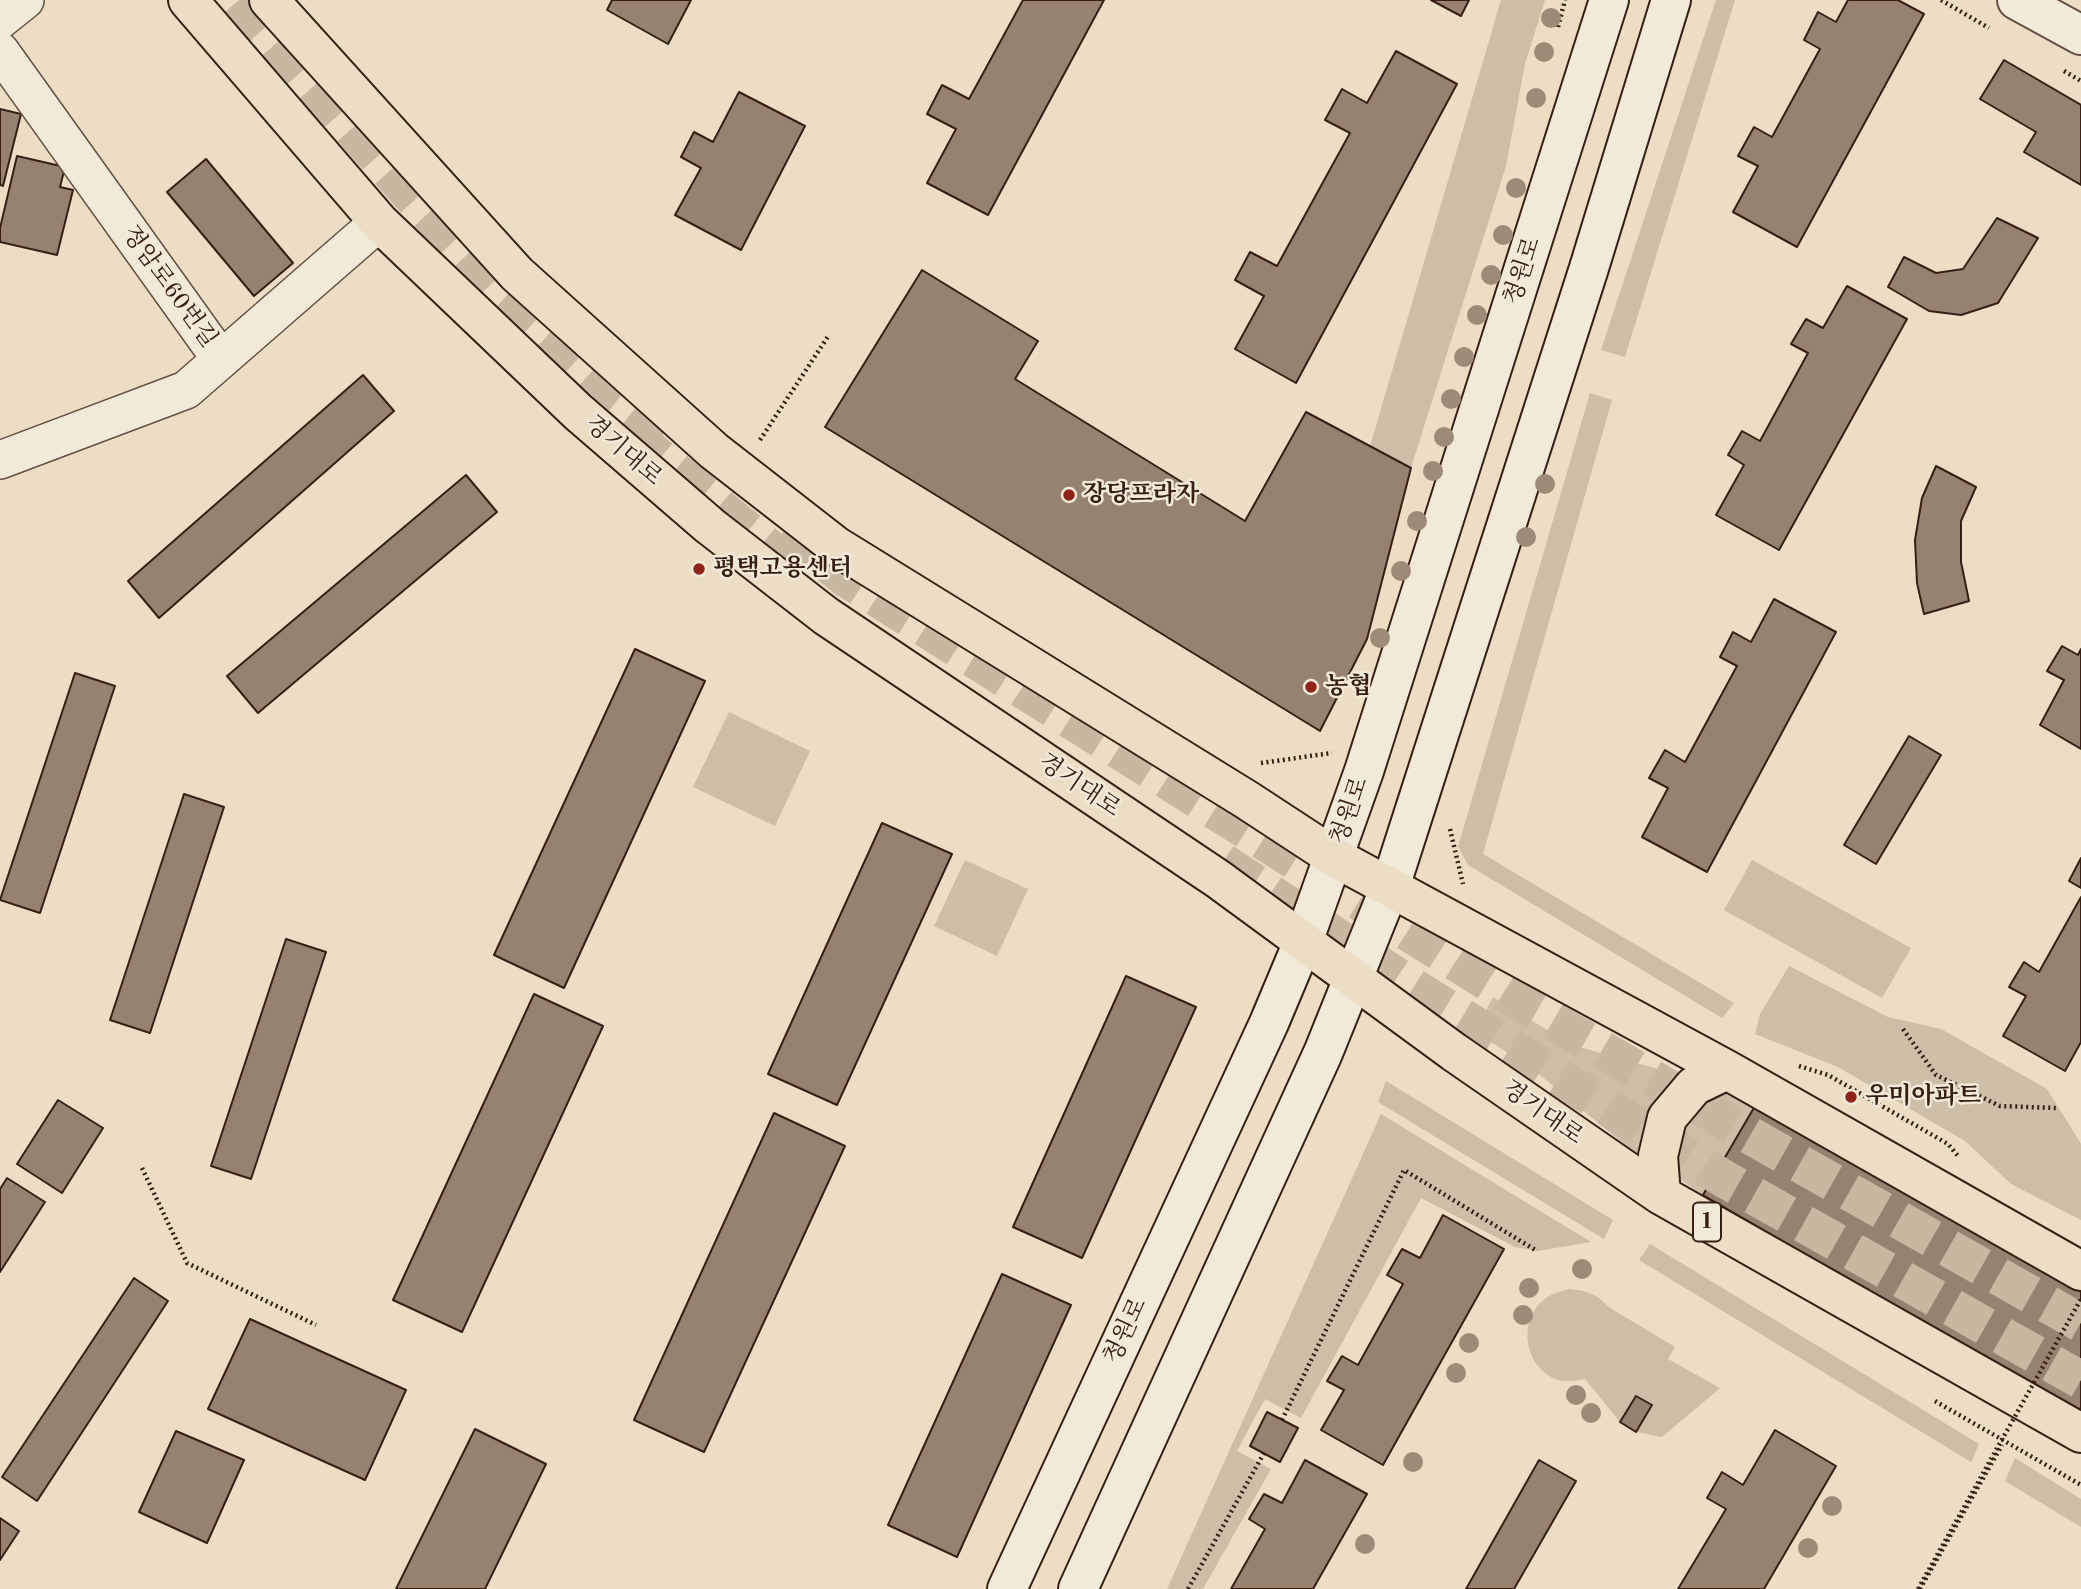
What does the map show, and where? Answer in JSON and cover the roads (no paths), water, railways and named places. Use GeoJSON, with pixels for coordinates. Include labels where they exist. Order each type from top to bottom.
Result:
{"type":"FeatureCollection","features":[{"type":"Feature","properties":{"kind":"main road","name":"경기대로"},"geometry":{"type":"LineString","coordinates":[[188,0],[379,222],[578,412],[710,526],[826,617],[1219,879],[1454,1052],[1661,1195],[2081,1433]]}},
{"type":"Feature","properties":{"kind":"main road"},"geometry":{"type":"LineString","coordinates":[[269,0],[517,274],[714,451],[836,546],[1247,800],[1334,857],[1727,1070],[2081,1271]]}},
{"type":"Feature","properties":{"kind":"main road","name":"청원로"},"geometry":{"type":"LineString","coordinates":[[1007,1589],[1269,1023],[1303,942],[1364,771],[1609,0]]}},
{"type":"Feature","properties":{"kind":"main road"},"geometry":{"type":"LineString","coordinates":[[1079,1589],[1323,1053],[1390,887],[1585,281],[1671,0]]}},
{"type":"Feature","properties":{"kind":"main road"},"geometry":{"type":"LineString","coordinates":[[2017,0],[2081,35]]}},
{"type":"Feature","properties":{"kind":"main road"},"geometry":{"type":"LineString","coordinates":[[1661,1195],[1658,1156],[1667,1118],[1694,1086],[1727,1070]]}},
{"type":"Feature","properties":{"kind":"street"},"geometry":{"type":"LineString","coordinates":[[0,20],[25,0]]}},
{"type":"Feature","properties":{"kind":"street","name":"정암로60번길"},"geometry":{"type":"LineString","coordinates":[[0,51],[220,358],[186,390],[0,460]]}},
{"type":"Feature","properties":{"kind":"street"},"geometry":{"type":"LineString","coordinates":[[220,358],[379,222]]}},
{"type":"Feature","properties":{"kind":"tunnel"},"geometry":{"type":"LineString","coordinates":[[239,0],[406,190],[502,292],[608,389],[672,440]]}},
{"type":"Feature","properties":{"kind":"tunnel"},"geometry":{"type":"LineString","coordinates":[[631,434],[803,576]]}},
{"type":"Feature","properties":{"kind":"tunnel"},"geometry":{"type":"LineString","coordinates":[[785,530],[847,579],[1508,995],[2081,1323]]}},
{"type":"Feature","properties":{"kind":"tunnel"},"geometry":{"type":"LineString","coordinates":[[1223,862],[1413,987],[1726,1180],[2081,1380]]}},
{"type":"Feature","properties":{"kind":"place","name":"장당프라자"},"geometry":{"type":"Point","coordinates":[1069,495]}},
{"type":"Feature","properties":{"kind":"place","name":"평택고용센터"},"geometry":{"type":"Point","coordinates":[699,569]}},
{"type":"Feature","properties":{"kind":"place","name":"농협"},"geometry":{"type":"Point","coordinates":[1311,687]}},
{"type":"Feature","properties":{"kind":"place","name":"우미아파트"},"geometry":{"type":"Point","coordinates":[1851,1097]}}]}
